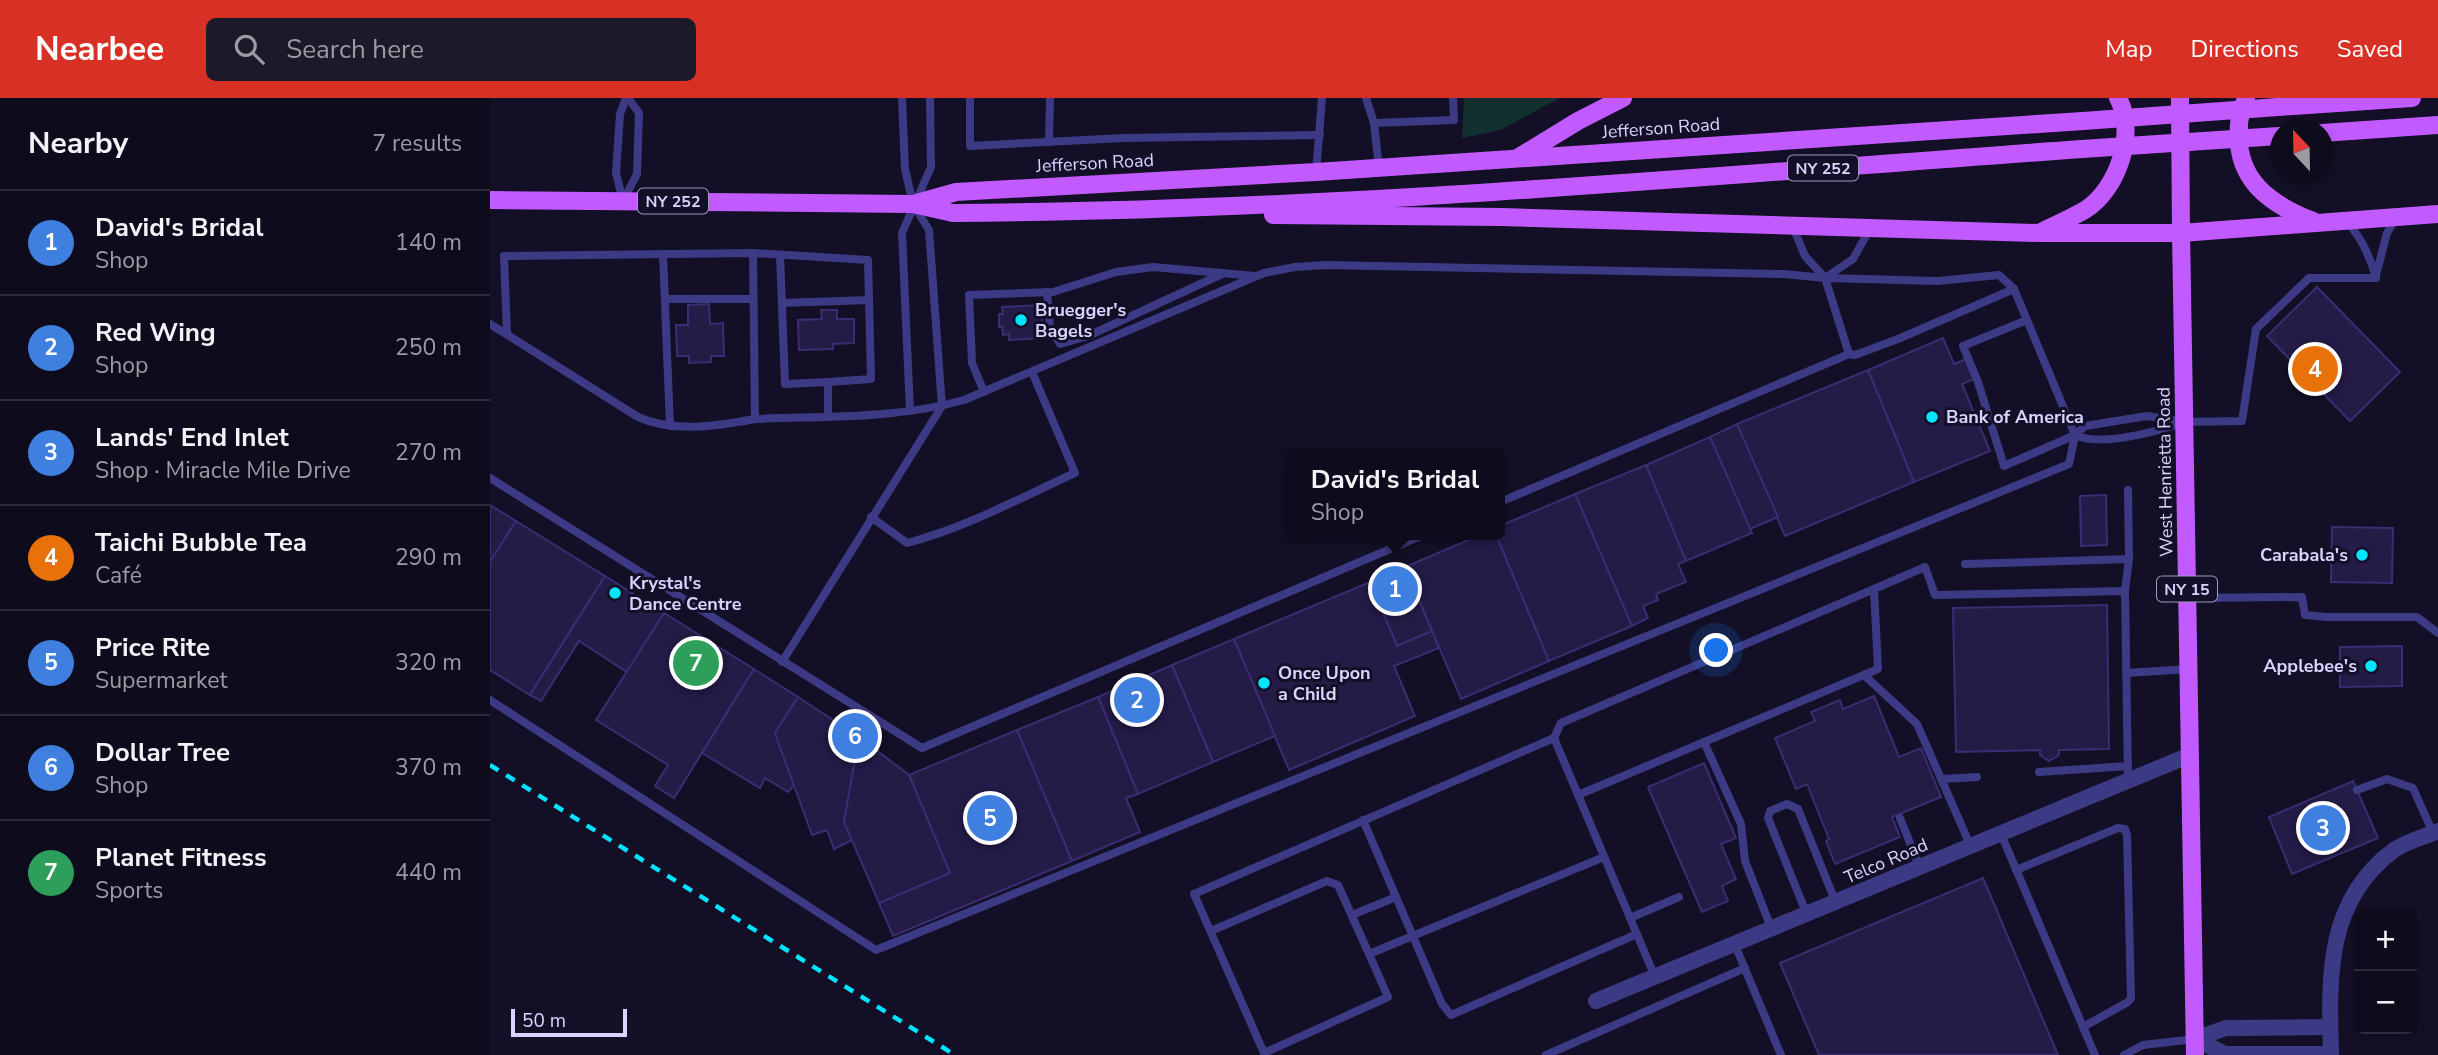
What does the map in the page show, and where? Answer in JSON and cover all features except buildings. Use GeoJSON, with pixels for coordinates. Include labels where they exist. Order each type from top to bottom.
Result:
{"type":"FeatureCollection","features":[{"type":"Feature","properties":{"kind":"main road"},"geometry":{"type":"LineString","coordinates":[[1515,159],[1578,121],[1623,98]]}},
{"type":"Feature","properties":{"kind":"main road"},"geometry":{"type":"LineString","coordinates":[[2038,233],[2087,209],[2115,179],[2124,144],[2125,122],[2125,111],[2118,98]]}},
{"type":"Feature","properties":{"kind":"main road","name":"West Henrietta Road"},"geometry":{"type":"LineString","coordinates":[[2180,98],[2195,1047]]}},
{"type":"Feature","properties":{"kind":"main road"},"geometry":{"type":"LineString","coordinates":[[2246,98],[2239,125],[2241,157],[2258,190],[2284,209],[2321,224]]}},
{"type":"Feature","properties":{"kind":"main road","name":"Jefferson Road"},"geometry":{"type":"LineString","coordinates":[[914,204],[956,192],[1316,172],[2412,98]]}},
{"type":"Feature","properties":{"kind":"main road"},"geometry":{"type":"LineString","coordinates":[[2333,132],[2438,125]]}},
{"type":"Feature","properties":{"kind":"main road","name":"Jefferson Road"},"geometry":{"type":"LineString","coordinates":[[490,200],[914,204],[953,213],[1207,208],[1516,190],[2270,136]]}},
{"type":"Feature","properties":{"kind":"main road"},"geometry":{"type":"LineString","coordinates":[[1207,208],[1257,215],[1502,217],[2038,233],[2181,233],[2438,214]]}},
{"type":"Feature","properties":{"kind":"street","name":"Telco Road"},"geometry":{"type":"LineString","coordinates":[[1596,1001],[1971,847],[2128,773],[2190,755]]}},
{"type":"Feature","properties":{"kind":"street"},"geometry":{"type":"LineString","coordinates":[[2195,1047],[2225,1054],[2331,1054],[2330,993],[2334,941],[2350,899],[2371,869],[2396,848],[2435,832]]}},
{"type":"Feature","properties":{"kind":"street"},"geometry":{"type":"LineString","coordinates":[[2195,1047],[2226,1028],[2330,1027]]}},
{"type":"Feature","properties":{"kind":"lane"},"geometry":{"type":"LineString","coordinates":[[627,98],[639,113],[637,174],[623,201],[616,173],[620,114],[627,98]]}},
{"type":"Feature","properties":{"kind":"lane"},"geometry":{"type":"LineString","coordinates":[[782,662],[942,406],[929,230],[914,204],[905,169],[902,98]]}},
{"type":"Feature","properties":{"kind":"lane"},"geometry":{"type":"LineString","coordinates":[[910,411],[902,233],[931,167],[930,98]]}},
{"type":"Feature","properties":{"kind":"lane"},"geometry":{"type":"LineString","coordinates":[[970,98],[970,146],[1124,138],[1320,135]]}},
{"type":"Feature","properties":{"kind":"lane"},"geometry":{"type":"LineString","coordinates":[[1049,142],[1050,98]]}},
{"type":"Feature","properties":{"kind":"lane"},"geometry":{"type":"LineString","coordinates":[[1316,172],[1322,98]]}},
{"type":"Feature","properties":{"kind":"lane"},"geometry":{"type":"LineString","coordinates":[[1366,98],[1374,123],[1379,167]]}},
{"type":"Feature","properties":{"kind":"lane"},"geometry":{"type":"LineString","coordinates":[[1374,123],[1454,120],[1453,98]]}},
{"type":"Feature","properties":{"kind":"lane"},"geometry":{"type":"LineString","coordinates":[[2376,278],[2387,233],[2396,218]]}},
{"type":"Feature","properties":{"kind":"lane"},"geometry":{"type":"LineString","coordinates":[[2347,222],[2359,235],[2376,278]]}},
{"type":"Feature","properties":{"kind":"lane"},"geometry":{"type":"LineString","coordinates":[[1792,225],[1805,256],[1825,278],[1852,355]]}},
{"type":"Feature","properties":{"kind":"lane"},"geometry":{"type":"LineString","coordinates":[[1825,278],[1853,260],[1871,227]]}},
{"type":"Feature","properties":{"kind":"lane"},"geometry":{"type":"LineString","coordinates":[[752,253],[755,419]]}},
{"type":"Feature","properties":{"kind":"lane"},"geometry":{"type":"LineString","coordinates":[[506,334],[504,256],[752,253],[867,260],[871,379],[785,384],[780,255]]}},
{"type":"Feature","properties":{"kind":"lane"},"geometry":{"type":"LineString","coordinates":[[663,254],[670,426]]}},
{"type":"Feature","properties":{"kind":"lane"},"geometry":{"type":"LineString","coordinates":[[490,324],[638,417],[653,424],[670,426],[910,411],[942,406],[984,392],[1257,276],[1295,267],[1326,265],[1784,274],[1825,278],[1938,281],[1999,275],[2014,289],[2074,435],[2069,464],[876,950],[490,700]]}},
{"type":"Feature","properties":{"kind":"lane"},"geometry":{"type":"LineString","coordinates":[[984,392],[972,363],[969,295],[1047,292],[1116,272],[1153,267],[1257,276]]}},
{"type":"Feature","properties":{"kind":"lane"},"geometry":{"type":"LineString","coordinates":[[1047,292],[1050,327],[1060,344],[1088,336],[1224,273]]}},
{"type":"Feature","properties":{"kind":"lane"},"geometry":{"type":"LineString","coordinates":[[2027,320],[1963,346],[1978,382],[2004,466],[2074,435],[2085,426],[2147,416],[2185,422],[2242,421],[2256,329],[2309,278],[2376,278]]}},
{"type":"Feature","properties":{"kind":"lane"},"geometry":{"type":"LineString","coordinates":[[1505,500],[1852,355],[1898,340],[2014,289]]}},
{"type":"Feature","properties":{"kind":"lane"},"geometry":{"type":"LineString","coordinates":[[665,299],[753,299]]}},
{"type":"Feature","properties":{"kind":"lane"},"geometry":{"type":"LineString","coordinates":[[782,303],[869,300]]}},
{"type":"Feature","properties":{"kind":"lane"},"geometry":{"type":"LineString","coordinates":[[871,517],[906,543],[933,536],[975,519],[1074,473],[1032,372]]}},
{"type":"Feature","properties":{"kind":"lane"},"geometry":{"type":"LineString","coordinates":[[828,382],[828,416]]}},
{"type":"Feature","properties":{"kind":"lane"},"geometry":{"type":"LineString","coordinates":[[2074,435],[2086,441],[2148,434],[2185,422]]}},
{"type":"Feature","properties":{"kind":"lane"},"geometry":{"type":"LineString","coordinates":[[490,478],[922,748],[1411,540]]}},
{"type":"Feature","properties":{"kind":"lane"},"geometry":{"type":"LineString","coordinates":[[2039,772],[2128,773],[2128,490]]}},
{"type":"Feature","properties":{"kind":"lane"},"geometry":{"type":"LineString","coordinates":[[1965,564],[2129,559]]}},
{"type":"Feature","properties":{"kind":"lane"},"geometry":{"type":"LineString","coordinates":[[1655,977],[1554,738],[1560,723],[1925,567],[1936,595],[2126,591]]}},
{"type":"Feature","properties":{"kind":"lane"},"geometry":{"type":"LineString","coordinates":[[1578,795],[1878,669],[1874,589]]}},
{"type":"Feature","properties":{"kind":"lane"},"geometry":{"type":"LineString","coordinates":[[2188,598],[2302,597],[2305,615],[2417,617],[2438,633]]}},
{"type":"Feature","properties":{"kind":"lane"},"geometry":{"type":"LineString","coordinates":[[2127,673],[2189,669]]}},
{"type":"Feature","properties":{"kind":"lane"},"geometry":{"type":"LineString","coordinates":[[1864,675],[1917,724],[1971,847]]}},
{"type":"Feature","properties":{"kind":"lane"},"geometry":{"type":"LineString","coordinates":[[1210,931],[1328,881],[1338,885],[1388,998],[1264,1054],[1210,931],[1194,894],[1554,738]]}},
{"type":"Feature","properties":{"kind":"lane"},"geometry":{"type":"LineString","coordinates":[[1704,742],[1741,824],[1745,861],[1772,930]]}},
{"type":"Feature","properties":{"kind":"lane"},"geometry":{"type":"LineString","coordinates":[[1941,779],[1977,777]]}},
{"type":"Feature","properties":{"kind":"lane"},"geometry":{"type":"LineString","coordinates":[[2357,790],[2387,779],[2413,788],[2435,832]]}},
{"type":"Feature","properties":{"kind":"lane"},"geometry":{"type":"LineString","coordinates":[[1807,915],[1768,818],[1770,811],[1787,804],[1798,809],[1836,903]]}},
{"type":"Feature","properties":{"kind":"lane"},"geometry":{"type":"LineString","coordinates":[[1900,818],[1920,868]]}},
{"type":"Feature","properties":{"kind":"lane"},"geometry":{"type":"LineString","coordinates":[[1363,820],[1442,1004],[1451,1015],[1637,934]]}},
{"type":"Feature","properties":{"kind":"lane"},"geometry":{"type":"LineString","coordinates":[[2016,870],[2118,828],[2125,829],[2131,998],[2083,1027]]}},
{"type":"Feature","properties":{"kind":"lane"},"geometry":{"type":"LineString","coordinates":[[2001,834],[2095,1055]]}},
{"type":"Feature","properties":{"kind":"lane"},"geometry":{"type":"LineString","coordinates":[[1369,954],[1604,857]]}},
{"type":"Feature","properties":{"kind":"lane"},"geometry":{"type":"LineString","coordinates":[[1352,915],[1396,897]]}},
{"type":"Feature","properties":{"kind":"lane"},"geometry":{"type":"LineString","coordinates":[[1630,918],[1679,897]]}},
{"type":"Feature","properties":{"kind":"lane"},"geometry":{"type":"LineString","coordinates":[[1735,945],[1781,1055]]}},
{"type":"Feature","properties":{"kind":"lane"},"geometry":{"type":"LineString","coordinates":[[1546,1055],[1745,968]]}},
{"type":"Feature","properties":{"kind":"lane"},"geometry":{"type":"LineString","coordinates":[[2124,1055],[2143,1045],[2195,1047]]}},
{"type":"Feature","properties":{"kind":"green space"},"geometry":{"type":"Polygon","coordinates":[[[1464,98],[1560,98],[1500,130],[1462,138],[1464,98]]]}},
{"type":"Feature","properties":{"kind":"railway"},"geometry":{"type":"LineString","coordinates":[[490,765],[955,1055]]}},
{"type":"Feature","properties":{"kind":"place","name":"Bruegger's Bagels"},"geometry":{"type":"Point","coordinates":[1021,320]}},
{"type":"Feature","properties":{"kind":"place","name":"Taichi Bubble Tea"},"geometry":{"type":"Point","coordinates":[2315,369]}},
{"type":"Feature","properties":{"kind":"place","name":"Bank of America"},"geometry":{"type":"Point","coordinates":[1932,417]}},
{"type":"Feature","properties":{"kind":"place","name":"Carabala's"},"geometry":{"type":"Point","coordinates":[2362,555]}},
{"type":"Feature","properties":{"kind":"place","name":"David's Bridal"},"geometry":{"type":"Point","coordinates":[1395,589]}},
{"type":"Feature","properties":{"kind":"place","name":"Krystal's Dance Centre"},"geometry":{"type":"Point","coordinates":[615,593]}},
{"type":"Feature","properties":{"kind":"place","name":"Planet Fitness"},"geometry":{"type":"Point","coordinates":[696,663]}},
{"type":"Feature","properties":{"kind":"place","name":"Applebee's"},"geometry":{"type":"Point","coordinates":[2371,666]}},
{"type":"Feature","properties":{"kind":"place","name":"Once Upon a Child"},"geometry":{"type":"Point","coordinates":[1264,683]}},
{"type":"Feature","properties":{"kind":"place","name":"Red Wing"},"geometry":{"type":"Point","coordinates":[1137,700]}},
{"type":"Feature","properties":{"kind":"place","name":"Dollar Tree"},"geometry":{"type":"Point","coordinates":[855,736]}},
{"type":"Feature","properties":{"kind":"place","name":"Price Rite"},"geometry":{"type":"Point","coordinates":[990,818]}},
{"type":"Feature","properties":{"kind":"place","name":"Lands' End Inlet"},"geometry":{"type":"Point","coordinates":[2323,828]}}]}
